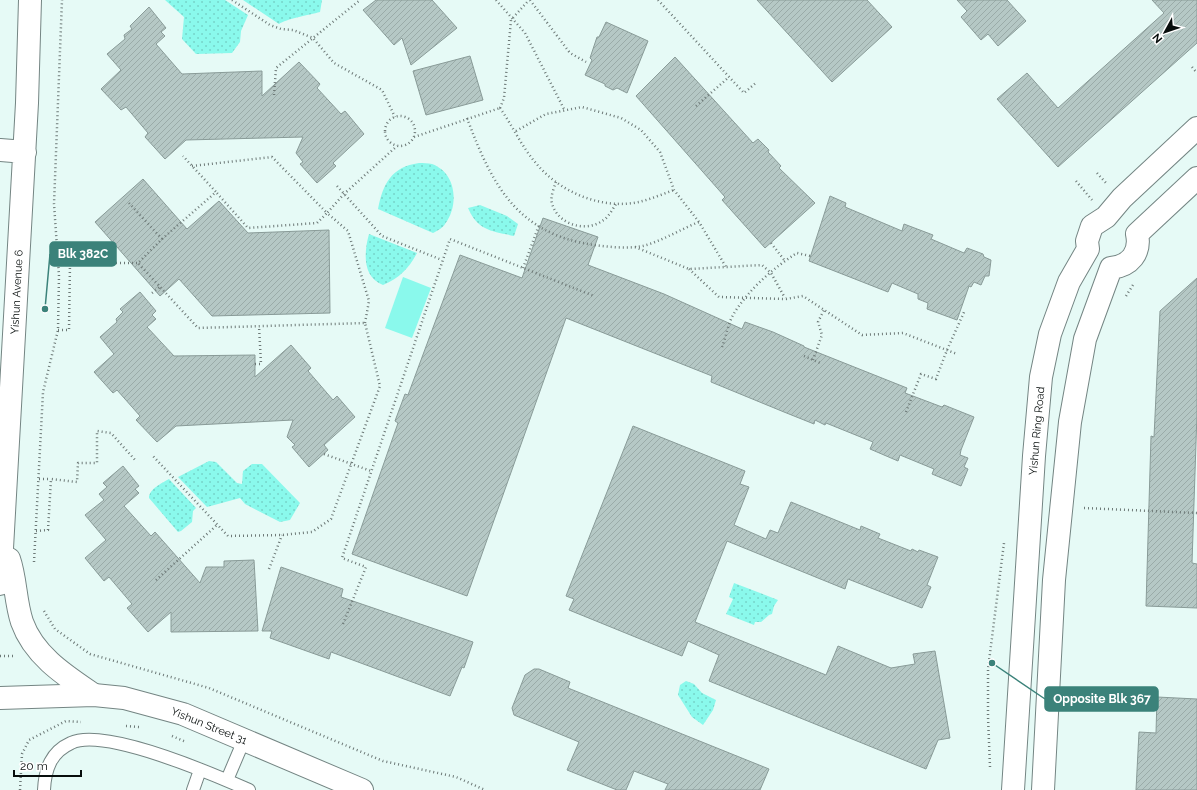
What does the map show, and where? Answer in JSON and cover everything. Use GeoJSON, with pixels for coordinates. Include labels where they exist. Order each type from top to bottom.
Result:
{"type":"FeatureCollection","features":[{"type":"Feature","properties":{"kind":"main road","name":"Yishun Avenue 6"},"geometry":{"type":"LineString","coordinates":[[0,584],[25,152],[30,0]]}},
{"type":"Feature","properties":{"kind":"main road","name":"Yishun Ring Road"},"geometry":{"type":"LineString","coordinates":[[1013,790],[1033,471],[1042,377],[1050,334],[1069,282],[1088,249],[1087,241],[1092,226],[1106,217],[1122,198],[1197,128]]}},
{"type":"Feature","properties":{"kind":"main road"},"geometry":{"type":"LineString","coordinates":[[0,150],[25,152]]}},
{"type":"Feature","properties":{"kind":"main road"},"geometry":{"type":"LineString","coordinates":[[1137,234],[1197,178]]}},
{"type":"Feature","properties":{"kind":"main road"},"geometry":{"type":"LineString","coordinates":[[1088,249],[1096,262],[1111,268],[1120,267],[1128,263],[1134,257],[1137,249],[1137,234],[1131,224],[1124,219],[1106,217]]}},
{"type":"Feature","properties":{"kind":"main road"},"geometry":{"type":"LineString","coordinates":[[1043,790],[1054,580],[1070,422],[1085,339],[1111,268]]}},
{"type":"Feature","properties":{"kind":"main road"},"geometry":{"type":"LineString","coordinates":[[2,543],[12,566],[22,623],[35,645],[54,668],[94,695]]}},
{"type":"Feature","properties":{"kind":"main road","name":"Yishun Street 31"},"geometry":{"type":"LineString","coordinates":[[0,698],[94,695],[124,698],[183,714],[362,790]]}},
{"type":"Feature","properties":{"kind":"lane"},"geometry":{"type":"LineString","coordinates":[[44,790],[45,779],[51,758],[72,742],[87,740],[108,741],[166,756],[249,790]]}},
{"type":"Feature","properties":{"kind":"lane"},"geometry":{"type":"LineString","coordinates":[[227,780],[244,740]]}},
{"type":"Feature","properties":{"kind":"lane"},"geometry":{"type":"LineString","coordinates":[[193,790],[200,770]]}},
{"type":"Feature","properties":{"kind":"path"},"geometry":{"type":"LineString","coordinates":[[34,565],[44,392],[58,330],[59,276],[54,204],[62,0]]}},
{"type":"Feature","properties":{"kind":"path"},"geometry":{"type":"LineString","coordinates":[[232,0],[270,25],[281,29],[293,30],[313,38],[334,63],[382,90],[395,117]]}},
{"type":"Feature","properties":{"kind":"path"},"geometry":{"type":"LineString","coordinates":[[274,95],[276,68],[360,0]]}},
{"type":"Feature","properties":{"kind":"path"},"geometry":{"type":"LineString","coordinates":[[496,0],[511,20],[525,33],[564,109]]}},
{"type":"Feature","properties":{"kind":"path"},"geometry":{"type":"LineString","coordinates":[[500,108],[504,98],[511,20],[529,0],[570,53],[586,62]]}},
{"type":"Feature","properties":{"kind":"path"},"geometry":{"type":"LineString","coordinates":[[658,0],[744,93],[757,82]]}},
{"type":"Feature","properties":{"kind":"path"},"geometry":{"type":"LineString","coordinates":[[1192,67],[1197,73]]}},
{"type":"Feature","properties":{"kind":"path"},"geometry":{"type":"LineString","coordinates":[[696,106],[729,76]]}},
{"type":"Feature","properties":{"kind":"path"},"geometry":{"type":"LineString","coordinates":[[516,131],[546,114],[564,109],[582,107],[621,118],[641,130],[660,152],[674,190],[698,222],[726,267]]}},
{"type":"Feature","properties":{"kind":"path"},"geometry":{"type":"LineString","coordinates":[[183,156],[248,228],[316,223],[344,194],[397,146],[407,145],[414,137],[500,108]]}},
{"type":"Feature","properties":{"kind":"path"},"geometry":{"type":"LineString","coordinates":[[500,108],[535,162],[547,176],[584,198],[616,204],[639,202],[674,190]]}},
{"type":"Feature","properties":{"kind":"path"},"geometry":{"type":"LineString","coordinates":[[397,146],[389,141],[386,132],[388,123],[395,117],[405,117],[412,123],[415,127],[414,137]]}},
{"type":"Feature","properties":{"kind":"path"},"geometry":{"type":"LineString","coordinates":[[467,118],[483,159],[499,188],[513,206],[531,221],[561,237],[577,242],[607,246],[644,246],[698,222]]}},
{"type":"Feature","properties":{"kind":"path"},"geometry":{"type":"LineString","coordinates":[[152,456],[228,536],[282,535],[312,532],[331,519],[380,386],[365,322],[369,300],[348,231],[327,213],[272,157],[192,166]]}},
{"type":"Feature","properties":{"kind":"path"},"geometry":{"type":"LineString","coordinates":[[1097,172],[1110,188]]}},
{"type":"Feature","properties":{"kind":"path"},"geometry":{"type":"LineString","coordinates":[[1076,181],[1087,194]]}},
{"type":"Feature","properties":{"kind":"path"},"geometry":{"type":"LineString","coordinates":[[556,182],[551,202],[555,212],[573,225],[590,227],[603,221],[616,204]]}},
{"type":"Feature","properties":{"kind":"path"},"geometry":{"type":"LineString","coordinates":[[337,186],[382,236],[442,260]]}},
{"type":"Feature","properties":{"kind":"path"},"geometry":{"type":"LineString","coordinates":[[58,330],[69,330],[70,263],[138,263],[162,239],[216,192]]}},
{"type":"Feature","properties":{"kind":"path"},"geometry":{"type":"LineString","coordinates":[[129,203],[162,239]]}},
{"type":"Feature","properties":{"kind":"path"},"geometry":{"type":"LineString","coordinates":[[523,268],[539,225]]}},
{"type":"Feature","properties":{"kind":"path"},"geometry":{"type":"LineString","coordinates":[[343,624],[366,567],[342,558],[450,239],[594,296]]}},
{"type":"Feature","properties":{"kind":"path"},"geometry":{"type":"LineString","coordinates":[[771,243],[785,260]]}},
{"type":"Feature","properties":{"kind":"path"},"geometry":{"type":"LineString","coordinates":[[634,247],[689,269],[719,297],[786,299],[803,296],[862,335],[903,332],[957,354]]}},
{"type":"Feature","properties":{"kind":"path"},"geometry":{"type":"LineString","coordinates":[[722,347],[733,316],[746,297],[785,260],[797,253],[810,256]]}},
{"type":"Feature","properties":{"kind":"path"},"geometry":{"type":"LineString","coordinates":[[138,263],[198,328],[365,322]]}},
{"type":"Feature","properties":{"kind":"path"},"geometry":{"type":"LineString","coordinates":[[689,269],[762,265],[771,273],[786,299]]}},
{"type":"Feature","properties":{"kind":"path"},"geometry":{"type":"LineString","coordinates":[[1124,299],[1136,280]]}},
{"type":"Feature","properties":{"kind":"path"},"geometry":{"type":"LineString","coordinates":[[152,294],[160,287]]}},
{"type":"Feature","properties":{"kind":"path"},"geometry":{"type":"LineString","coordinates":[[813,360],[822,335],[818,322],[824,310]]}},
{"type":"Feature","properties":{"kind":"path"},"geometry":{"type":"LineString","coordinates":[[906,412],[921,374],[936,379],[965,310]]}},
{"type":"Feature","properties":{"kind":"path"},"geometry":{"type":"LineString","coordinates":[[255,364],[261,364],[259,326]]}},
{"type":"Feature","properties":{"kind":"path"},"geometry":{"type":"LineString","coordinates":[[804,356],[820,363]]}},
{"type":"Feature","properties":{"kind":"path"},"geometry":{"type":"LineString","coordinates":[[38,479],[77,482],[78,463],[97,463],[98,431],[111,433],[136,461]]}},
{"type":"Feature","properties":{"kind":"path"},"geometry":{"type":"LineString","coordinates":[[324,454],[371,471]]}},
{"type":"Feature","properties":{"kind":"path"},"geometry":{"type":"LineString","coordinates":[[36,530],[48,530],[51,479]]}},
{"type":"Feature","properties":{"kind":"path"},"geometry":{"type":"LineString","coordinates":[[1083,516],[1085,500]]}},
{"type":"Feature","properties":{"kind":"path"},"geometry":{"type":"LineString","coordinates":[[1084,508],[1197,513]]}},
{"type":"Feature","properties":{"kind":"path"},"geometry":{"type":"LineString","coordinates":[[156,580],[217,525]]}},
{"type":"Feature","properties":{"kind":"path"},"geometry":{"type":"LineString","coordinates":[[269,569],[282,535]]}},
{"type":"Feature","properties":{"kind":"path"},"geometry":{"type":"LineString","coordinates":[[41,607],[56,629],[90,654],[209,688],[384,760],[456,777],[485,790]]}},
{"type":"Feature","properties":{"kind":"path"},"geometry":{"type":"LineString","coordinates":[[990,775],[988,669],[995,611]]}},
{"type":"Feature","properties":{"kind":"path"},"geometry":{"type":"LineString","coordinates":[[0,656],[22,657]]}},
{"type":"Feature","properties":{"kind":"path"},"geometry":{"type":"LineString","coordinates":[[20,790],[22,754]]}},
{"type":"Feature","properties":{"kind":"shaded area"},"geometry":{"type":"Polygon","coordinates":[[[165,0],[225,0],[248,15],[241,31],[240,42],[232,53],[196,54],[182,39],[184,17],[165,0]]]}},
{"type":"Feature","properties":{"kind":"shaded area"},"geometry":{"type":"Polygon","coordinates":[[[243,0],[322,0],[320,12],[279,24],[243,0]]]}},
{"type":"Feature","properties":{"kind":"shaded area"},"geometry":{"type":"Polygon","coordinates":[[[419,163],[432,164],[440,168],[451,182],[453,191],[454,199],[449,217],[443,227],[433,233],[378,209],[383,192],[390,178],[401,168],[419,163]]]}},
{"type":"Feature","properties":{"kind":"shaded area"},"geometry":{"type":"Polygon","coordinates":[[[480,205],[507,216],[518,224],[514,236],[492,231],[481,226],[472,216],[468,208],[480,205]]]}},
{"type":"Feature","properties":{"kind":"shaded area"},"geometry":{"type":"Polygon","coordinates":[[[369,234],[417,253],[403,272],[383,285],[371,276],[366,263],[366,248],[369,234]]]}},
{"type":"Feature","properties":{"kind":"shaded area"},"geometry":{"type":"Polygon","coordinates":[[[403,277],[431,288],[412,338],[385,328],[403,277]]]}},
{"type":"Feature","properties":{"kind":"shaded area"},"geometry":{"type":"Polygon","coordinates":[[[209,461],[216,462],[237,483],[242,484],[243,471],[252,464],[262,464],[300,503],[290,520],[280,522],[245,504],[240,498],[207,507],[178,477],[209,461]]]}},
{"type":"Feature","properties":{"kind":"shaded area"},"geometry":{"type":"Polygon","coordinates":[[[169,479],[196,508],[193,511],[192,522],[178,532],[149,498],[153,489],[169,479]]]}},
{"type":"Feature","properties":{"kind":"shaded area"},"geometry":{"type":"Polygon","coordinates":[[[734,583],[778,600],[774,606],[772,614],[761,622],[755,622],[754,625],[726,614],[733,599],[729,597],[734,583]]]}},
{"type":"Feature","properties":{"kind":"shaded area"},"geometry":{"type":"Polygon","coordinates":[[[686,681],[694,684],[702,693],[716,700],[713,710],[703,725],[692,717],[678,695],[680,685],[686,681]]]}},
{"type":"Feature","properties":{"kind":"building"},"geometry":{"type":"Polygon","coordinates":[[[376,0],[432,0],[457,28],[411,65],[402,38],[394,45],[363,10],[376,0]]]}},
{"type":"Feature","properties":{"kind":"building"},"geometry":{"type":"Polygon","coordinates":[[[757,0],[867,0],[892,27],[832,82],[757,0]]]}},
{"type":"Feature","properties":{"kind":"building"},"geometry":{"type":"Polygon","coordinates":[[[957,0],[1007,0],[1026,21],[998,46],[988,34],[981,40],[961,17],[967,11],[957,0]]]}},
{"type":"Feature","properties":{"kind":"building"},"geometry":{"type":"Polygon","coordinates":[[[1152,0],[1197,0],[1197,43],[1058,167],[997,99],[1027,73],[1058,108],[1164,13],[1152,0]]]}},
{"type":"Feature","properties":{"kind":"building"},"geometry":{"type":"Polygon","coordinates":[[[149,7],[166,28],[161,32],[165,36],[156,44],[182,74],[262,71],[262,96],[299,62],[320,84],[317,88],[341,114],[345,111],[364,134],[333,163],[336,166],[317,183],[300,164],[303,162],[296,153],[303,137],[186,140],[165,159],[145,137],[148,133],[126,107],[121,110],[101,89],[121,70],[107,54],[125,39],[124,35],[132,29],[130,26],[149,7]]]}},
{"type":"Feature","properties":{"kind":"building"},"geometry":{"type":"Polygon","coordinates":[[[606,22],[648,41],[627,93],[617,88],[613,90],[605,86],[605,84],[585,75],[592,60],[590,58],[597,37],[599,37],[606,22]]]}},
{"type":"Feature","properties":{"kind":"building"},"geometry":{"type":"Polygon","coordinates":[[[470,56],[483,100],[426,115],[413,71],[470,56]]]}},
{"type":"Feature","properties":{"kind":"building"},"geometry":{"type":"Polygon","coordinates":[[[675,57],[753,143],[758,139],[769,150],[768,152],[781,166],[779,168],[815,203],[765,248],[722,200],[725,197],[636,96],[675,57]]]}},
{"type":"Feature","properties":{"kind":"building"},"geometry":{"type":"Polygon","coordinates":[[[143,179],[187,229],[219,201],[248,233],[329,230],[330,313],[212,316],[179,279],[160,296],[95,222],[143,179]]]}},
{"type":"Feature","properties":{"kind":"building"},"geometry":{"type":"Polygon","coordinates":[[[830,196],[846,203],[845,207],[902,231],[904,224],[933,235],[931,239],[964,253],[967,248],[983,254],[984,257],[991,260],[989,276],[985,276],[981,285],[974,282],[971,287],[969,286],[957,320],[927,309],[928,303],[918,299],[918,294],[892,283],[888,292],[809,261],[830,196]]]}},
{"type":"Feature","properties":{"kind":"building"},"geometry":{"type":"Polygon","coordinates":[[[543,218],[598,237],[588,265],[664,294],[742,329],[745,322],[773,332],[804,347],[907,388],[905,393],[942,407],[944,405],[974,417],[960,455],[968,458],[964,467],[968,469],[961,486],[932,474],[934,469],[900,455],[898,461],[870,449],[873,442],[826,423],[825,425],[815,420],[814,424],[784,412],[711,382],[712,376],[566,318],[467,596],[352,554],[398,423],[395,421],[405,394],[408,395],[460,255],[522,278],[543,218]]]}},
{"type":"Feature","properties":{"kind":"building"},"geometry":{"type":"Polygon","coordinates":[[[1197,278],[1197,413],[1192,563],[1197,564],[1197,608],[1146,606],[1151,436],[1154,437],[1160,311],[1197,278]]]}},
{"type":"Feature","properties":{"kind":"building"},"geometry":{"type":"Polygon","coordinates":[[[140,292],[156,311],[152,315],[156,319],[147,327],[174,356],[255,355],[255,377],[291,345],[311,368],[308,371],[333,400],[337,396],[355,417],[324,445],[328,450],[309,467],[292,447],[295,445],[287,437],[293,420],[176,426],[157,442],[136,420],[140,416],[117,390],[113,393],[94,372],[114,354],[100,337],[117,322],[116,319],[123,312],[120,309],[140,292]]]}},
{"type":"Feature","properties":{"kind":"building"},"geometry":{"type":"Polygon","coordinates":[[[633,426],[745,471],[740,484],[749,487],[734,525],[766,539],[770,530],[778,533],[791,502],[860,530],[861,526],[880,534],[878,538],[911,551],[912,549],[918,552],[919,550],[938,557],[927,585],[931,587],[922,608],[848,579],[845,589],[727,541],[695,622],[826,675],[838,646],[891,668],[915,664],[913,654],[935,651],[950,738],[938,740],[926,769],[709,681],[719,655],[688,641],[682,656],[569,610],[574,599],[566,596],[633,426]]]}},
{"type":"Feature","properties":{"kind":"building"},"geometry":{"type":"Polygon","coordinates":[[[123,466],[139,486],[135,489],[139,493],[124,506],[151,536],[155,532],[200,583],[206,567],[224,567],[224,561],[254,560],[258,631],[171,632],[171,612],[148,632],[127,608],[132,604],[109,577],[104,581],[85,558],[106,540],[85,515],[104,500],[99,494],[107,487],[103,483],[123,466]]]}},
{"type":"Feature","properties":{"kind":"building"},"geometry":{"type":"Polygon","coordinates":[[[281,567],[343,589],[341,597],[473,642],[464,668],[462,667],[450,696],[331,652],[329,659],[270,638],[272,631],[262,631],[281,567]]]}},
{"type":"Feature","properties":{"kind":"building"},"geometry":{"type":"Polygon","coordinates":[[[534,669],[539,669],[570,682],[568,688],[769,769],[760,790],[665,790],[668,784],[634,771],[626,790],[617,790],[567,770],[579,742],[514,715],[512,708],[525,675],[534,669]]]}},
{"type":"Feature","properties":{"kind":"building"},"geometry":{"type":"Polygon","coordinates":[[[1157,697],[1197,699],[1197,790],[1136,790],[1139,732],[1156,733],[1157,697]]]}},
{"type":"Feature","properties":{"kind":"place","name":"Blk 382C"},"geometry":{"type":"Point","coordinates":[45,309]}},
{"type":"Feature","properties":{"kind":"place","name":"Opposite Blk 367"},"geometry":{"type":"Point","coordinates":[992,663]}}]}
